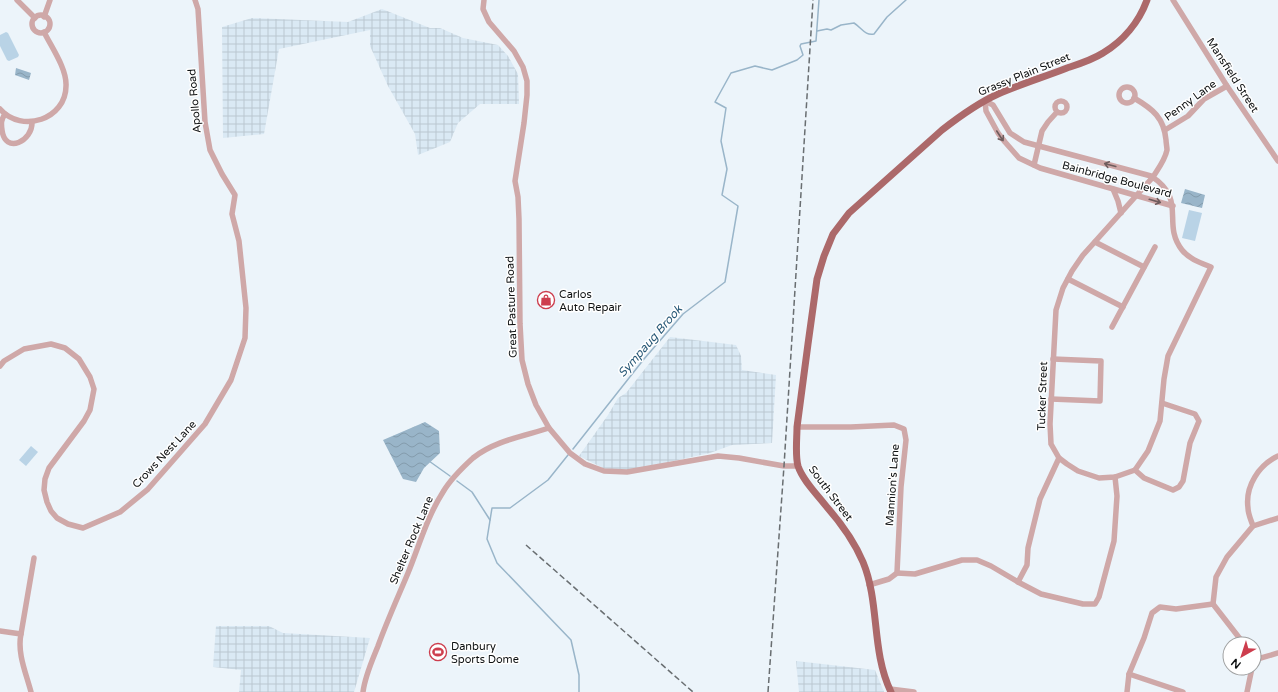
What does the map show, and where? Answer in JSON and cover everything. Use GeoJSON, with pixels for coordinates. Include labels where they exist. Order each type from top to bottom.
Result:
{"type":"FeatureCollection","features":[{"type":"Feature","properties":{"kind":"main road","name":"Grassy Plain Street"},"geometry":{"type":"LineString","coordinates":[[849,213],[942,130],[984,100],[1090,60],[1104,53],[1129,31],[1138,19],[1147,0]]}},
{"type":"Feature","properties":{"kind":"main road","name":"South Street"},"geometry":{"type":"LineString","coordinates":[[849,213],[833,234],[817,279],[796,444],[798,466],[804,478],[841,523],[854,542],[863,563],[869,585],[882,668],[890,691]]}},
{"type":"Feature","properties":{"kind":"street"},"geometry":{"type":"LineString","coordinates":[[17,0],[35,18]]}},
{"type":"Feature","properties":{"kind":"street"},"geometry":{"type":"LineString","coordinates":[[44,16],[50,0]]}},
{"type":"Feature","properties":{"kind":"street","name":"Apollo Road"},"geometry":{"type":"LineString","coordinates":[[195,0],[198,9],[205,122],[210,150],[235,195]]}},
{"type":"Feature","properties":{"kind":"street","name":"Great Pasture Road"},"geometry":{"type":"LineString","coordinates":[[484,0],[483,9],[489,22],[514,51],[523,67],[527,81],[527,95],[515,181],[519,212],[520,324],[522,360],[528,384],[536,405],[549,428],[570,453],[585,464],[604,472],[627,472],[718,456],[746,458],[784,466],[798,466]]}},
{"type":"Feature","properties":{"kind":"street","name":"Mansfield Street"},"geometry":{"type":"LineString","coordinates":[[1173,0],[1227,86],[1277,156]]}},
{"type":"Feature","properties":{"kind":"street"},"geometry":{"type":"LineString","coordinates":[[44,16],[48,20],[49,26],[47,31],[39,33],[33,28],[32,23],[35,18],[44,16]]}},
{"type":"Feature","properties":{"kind":"street"},"geometry":{"type":"LineString","coordinates":[[0,109],[5,114],[18,121],[32,122],[54,112],[62,102],[66,88],[66,80],[63,69],[44,32]]}},
{"type":"Feature","properties":{"kind":"street","name":"Penny Lane"},"geometry":{"type":"LineString","coordinates":[[1165,130],[1188,116],[1204,100],[1227,86]]}},
{"type":"Feature","properties":{"kind":"street","name":"Penny Lane"},"geometry":{"type":"LineString","coordinates":[[1134,98],[1149,106],[1160,119],[1165,130],[1167,149],[1161,165],[1153,177]]}},
{"type":"Feature","properties":{"kind":"street","name":"Bainbridge Boulevard"},"geometry":{"type":"LineString","coordinates":[[984,100],[994,105],[1010,133],[1024,142],[1153,177],[1167,190],[1173,206]]}},
{"type":"Feature","properties":{"kind":"street","name":"Bainbridge Boulevard"},"geometry":{"type":"LineString","coordinates":[[984,100],[986,111],[1004,142],[1019,158],[1040,168],[1173,206]]}},
{"type":"Feature","properties":{"kind":"street"},"geometry":{"type":"LineString","coordinates":[[1034,165],[1042,131],[1057,112]]}},
{"type":"Feature","properties":{"kind":"street"},"geometry":{"type":"LineString","coordinates":[[5,114],[1,122],[2,135],[7,142],[16,144],[24,138],[31,131],[32,122]]}},
{"type":"Feature","properties":{"kind":"street","name":"Tucker Street"},"geometry":{"type":"LineString","coordinates":[[1059,458],[1051,444],[1050,424],[1056,310],[1063,288],[1083,255],[1153,177]]}},
{"type":"Feature","properties":{"kind":"street"},"geometry":{"type":"LineString","coordinates":[[1113,189],[1121,212]]}},
{"type":"Feature","properties":{"kind":"street","name":"Crows Nest Lane"},"geometry":{"type":"LineString","coordinates":[[0,366],[4,361],[24,349],[51,344],[65,348],[79,359],[90,377],[94,389],[90,410],[84,421],[49,468],[45,479],[44,490],[47,502],[51,511],[57,518],[68,524],[83,528],[120,512],[148,489],[205,424],[231,380],[245,338],[246,308],[239,242],[232,214],[235,195]]}},
{"type":"Feature","properties":{"kind":"street"},"geometry":{"type":"LineString","coordinates":[[1018,582],[1027,565],[1028,548],[1040,498],[1059,458],[1078,471],[1100,478],[1115,477],[1135,470],[1148,451],[1160,421],[1168,356],[1211,267],[1196,261],[1183,251],[1176,240],[1172,227],[1173,206]]}},
{"type":"Feature","properties":{"kind":"street"},"geometry":{"type":"LineString","coordinates":[[1095,242],[1144,267]]}},
{"type":"Feature","properties":{"kind":"street"},"geometry":{"type":"LineString","coordinates":[[1112,327],[1155,247]]}},
{"type":"Feature","properties":{"kind":"street"},"geometry":{"type":"LineString","coordinates":[[1068,279],[1123,307]]}},
{"type":"Feature","properties":{"kind":"street"},"geometry":{"type":"LineString","coordinates":[[1051,399],[1100,401],[1102,361],[1053,359]]}},
{"type":"Feature","properties":{"kind":"street"},"geometry":{"type":"LineString","coordinates":[[1135,470],[1144,478],[1172,490],[1179,487],[1183,481],[1190,443],[1199,421],[1195,414],[1162,402]]}},
{"type":"Feature","properties":{"kind":"street","name":"Mannion's Lane"},"geometry":{"type":"LineString","coordinates":[[797,427],[894,425],[904,429],[906,440],[901,487],[897,573]]}},
{"type":"Feature","properties":{"kind":"street","name":"Shelter Rock Lane"},"geometry":{"type":"LineString","coordinates":[[363,692],[365,681],[387,622],[428,522],[443,491],[457,474],[474,458],[489,448],[549,428]]}},
{"type":"Feature","properties":{"kind":"street"},"geometry":{"type":"LineString","coordinates":[[1252,526],[1248,507],[1249,491],[1255,475],[1270,460],[1278,456]]}},
{"type":"Feature","properties":{"kind":"street"},"geometry":{"type":"LineString","coordinates":[[869,585],[889,579],[897,573],[915,574],[962,560],[977,560],[991,566],[1040,594],[1083,604],[1095,604],[1099,597],[1114,541],[1117,496],[1115,477]]}},
{"type":"Feature","properties":{"kind":"street"},"geometry":{"type":"LineString","coordinates":[[1238,636],[1213,604],[1216,577],[1227,557],[1252,526],[1278,518]]}},
{"type":"Feature","properties":{"kind":"street"},"geometry":{"type":"LineString","coordinates":[[31,692],[19,642],[34,558]]}},
{"type":"Feature","properties":{"kind":"street"},"geometry":{"type":"LineString","coordinates":[[1127,692],[1129,674],[1144,638],[1152,613],[1160,607],[1176,609],[1213,604]]}},
{"type":"Feature","properties":{"kind":"street"},"geometry":{"type":"LineString","coordinates":[[0,631],[21,634]]}},
{"type":"Feature","properties":{"kind":"street"},"geometry":{"type":"LineString","coordinates":[[1262,658],[1278,653]]}},
{"type":"Feature","properties":{"kind":"street"},"geometry":{"type":"LineString","coordinates":[[1129,674],[1183,692]]}},
{"type":"Feature","properties":{"kind":"street"},"geometry":{"type":"LineString","coordinates":[[1247,692],[1250,676]]}},
{"type":"Feature","properties":{"kind":"street"},"geometry":{"type":"LineString","coordinates":[[890,691],[914,692]]}},
{"type":"Feature","properties":{"kind":"shaded area"},"geometry":{"type":"Polygon","coordinates":[[[382,9],[430,28],[440,28],[463,38],[498,45],[508,56],[518,74],[519,104],[480,104],[458,123],[450,142],[418,155],[415,134],[388,86],[370,46],[370,30],[279,49],[264,134],[223,138],[222,27],[252,18],[348,22],[382,9]]]}},
{"type":"Feature","properties":{"kind":"shaded area"},"geometry":{"type":"Polygon","coordinates":[[[6,32],[8,33],[19,55],[18,57],[9,61],[7,60],[0,46],[0,35],[6,32]]]}},
{"type":"Feature","properties":{"kind":"shaded area"},"geometry":{"type":"Polygon","coordinates":[[[1189,210],[1202,213],[1195,241],[1182,238],[1189,210]]]}},
{"type":"Feature","properties":{"kind":"shaded area"},"geometry":{"type":"Polygon","coordinates":[[[670,337],[736,345],[741,356],[742,370],[776,375],[772,443],[732,445],[710,453],[628,471],[609,471],[579,456],[618,398],[626,393],[670,337]]]}},
{"type":"Feature","properties":{"kind":"shaded area"},"geometry":{"type":"Polygon","coordinates":[[[31,446],[38,452],[26,466],[19,460],[31,446]]]}},
{"type":"Feature","properties":{"kind":"shaded area"},"geometry":{"type":"Polygon","coordinates":[[[216,626],[269,626],[283,633],[370,638],[354,692],[239,692],[241,670],[213,667],[216,626]]]}},
{"type":"Feature","properties":{"kind":"shaded area"},"geometry":{"type":"Polygon","coordinates":[[[796,661],[875,670],[884,692],[799,692],[796,661]]]}},
{"type":"Feature","properties":{"kind":"water"},"geometry":{"type":"Polygon","coordinates":[[[16,68],[31,73],[29,80],[15,75],[16,68]]]}},
{"type":"Feature","properties":{"kind":"water"},"geometry":{"type":"Polygon","coordinates":[[[1185,189],[1205,195],[1202,208],[1181,203],[1185,189]]]}},
{"type":"Feature","properties":{"kind":"water"},"geometry":{"type":"Polygon","coordinates":[[[425,422],[439,431],[440,453],[424,468],[416,482],[403,479],[383,440],[425,422]]]}},
{"type":"Feature","properties":{"kind":"waterway","name":"Sympaug Brook"},"geometry":{"type":"LineString","coordinates":[[573,449],[644,359],[683,314],[725,282],[738,206],[722,195],[727,169],[721,141],[726,108],[715,102],[731,73],[755,66],[772,70],[797,60],[803,55],[800,46],[801,44],[816,41],[819,0]]}},
{"type":"Feature","properties":{"kind":"waterway"},"geometry":{"type":"LineString","coordinates":[[817,31],[827,29],[831,30],[841,25],[854,23],[866,33],[874,34],[887,17],[906,0]]}},
{"type":"Feature","properties":{"kind":"waterway","name":"Sympaug Brook"},"geometry":{"type":"LineString","coordinates":[[568,455],[548,480],[510,508],[492,508],[487,539],[497,563],[571,640],[579,675],[579,692]]}},
{"type":"Feature","properties":{"kind":"waterway"},"geometry":{"type":"LineString","coordinates":[[429,461],[450,476]]}},
{"type":"Feature","properties":{"kind":"waterway"},"geometry":{"type":"LineString","coordinates":[[457,481],[472,492],[490,520]]}},
{"type":"Feature","properties":{"kind":"railway"},"geometry":{"type":"LineString","coordinates":[[768,692],[784,466],[813,0]]}},
{"type":"Feature","properties":{"kind":"railway"},"geometry":{"type":"LineString","coordinates":[[526,545],[693,692]]}},
{"type":"Feature","properties":{"kind":"place","name":"Carlos Auto Repair"},"geometry":{"type":"Point","coordinates":[546,300]}},
{"type":"Feature","properties":{"kind":"place","name":"Danbury Sports Dome"},"geometry":{"type":"Point","coordinates":[438,652]}}]}
